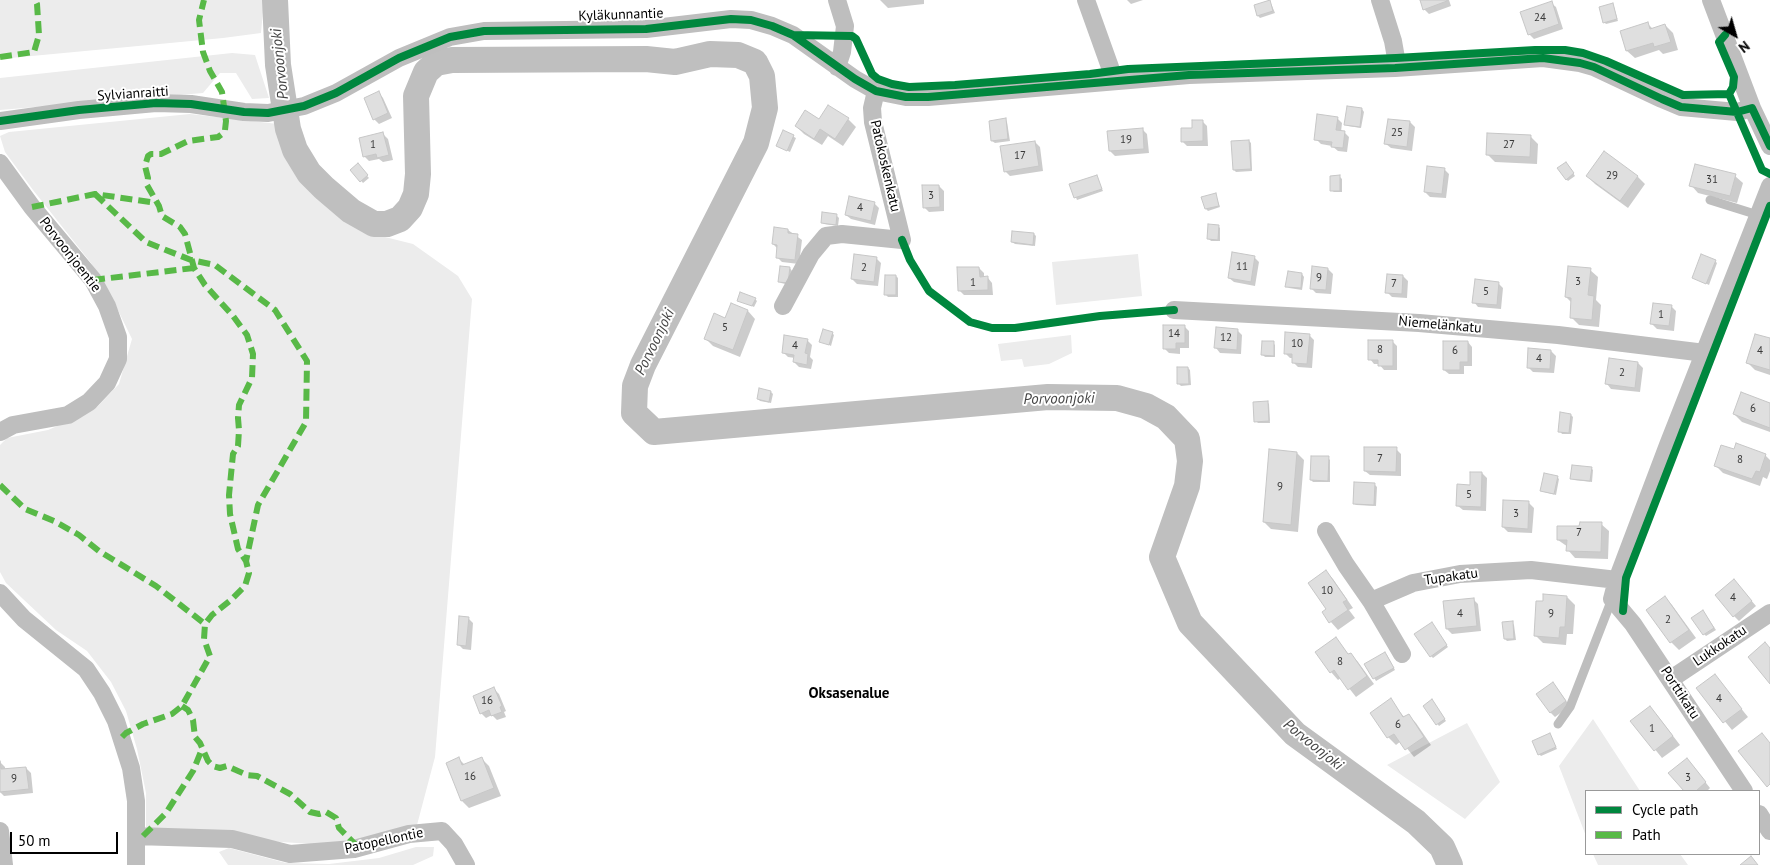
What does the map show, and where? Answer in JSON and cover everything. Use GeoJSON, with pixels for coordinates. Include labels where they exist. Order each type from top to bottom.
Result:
{"type":"FeatureCollection","features":[{"type":"Feature","properties":{"kind":"street"},"geometry":{"type":"LineString","coordinates":[[837,0],[846,26],[842,52],[837,66]]}},
{"type":"Feature","properties":{"kind":"street"},"geometry":{"type":"LineString","coordinates":[[1086,0],[1115,81]]}},
{"type":"Feature","properties":{"kind":"street"},"geometry":{"type":"LineString","coordinates":[[1380,0],[1393,41],[1396,58],[1395,68]]}},
{"type":"Feature","properties":{"kind":"street"},"geometry":{"type":"LineString","coordinates":[[1711,0],[1752,108],[1770,146]]}},
{"type":"Feature","properties":{"kind":"street","name":"Kyläkunnantie"},"geometry":{"type":"LineString","coordinates":[[268,113],[304,106],[336,93],[399,58],[450,37],[484,30],[646,29],[731,19],[751,20],[772,26],[793,36],[876,91],[906,97],[928,97],[1189,76],[1395,68],[1543,58],[1580,63],[1594,67],[1681,107],[1738,112],[1752,108]]}},
{"type":"Feature","properties":{"kind":"street","name":"Patokoskenkatu"},"geometry":{"type":"LineString","coordinates":[[783,306],[811,254],[826,236],[842,234],[902,240],[873,122],[872,108],[876,91]]}},
{"type":"Feature","properties":{"kind":"street","name":"Sylvianraitti"},"geometry":{"type":"LineString","coordinates":[[0,121],[79,110],[156,103],[191,104],[244,112],[268,113]]}},
{"type":"Feature","properties":{"kind":"street","name":"Porvoonjoentie"},"geometry":{"type":"LineString","coordinates":[[0,163],[32,207],[93,280],[107,306],[118,337],[118,359],[107,384],[89,402],[68,414],[13,425],[0,432]]}},
{"type":"Feature","properties":{"kind":"street"},"geometry":{"type":"LineString","coordinates":[[1612,599],[1617,580],[1770,186]]}},
{"type":"Feature","properties":{"kind":"street","name":"Niemelänkatu"},"geometry":{"type":"LineString","coordinates":[[1174,310],[1418,323],[1558,335],[1705,354]]}},
{"type":"Feature","properties":{"kind":"street"},"geometry":{"type":"LineString","coordinates":[[1326,531],[1402,654]]}},
{"type":"Feature","properties":{"kind":"street","name":"Tupakatu"},"geometry":{"type":"LineString","coordinates":[[1371,601],[1412,583],[1460,574],[1530,570],[1617,580]]}},
{"type":"Feature","properties":{"kind":"street"},"geometry":{"type":"LineString","coordinates":[[0,593],[24,619],[86,669],[102,693],[116,720],[131,768],[136,801],[136,865]]}},
{"type":"Feature","properties":{"kind":"street","name":"Porttikatu"},"geometry":{"type":"LineString","coordinates":[[1612,599],[1633,624],[1671,679],[1743,790]]}},
{"type":"Feature","properties":{"kind":"street","name":"Lukkokatu"},"geometry":{"type":"LineString","coordinates":[[1671,679],[1770,613]]}},
{"type":"Feature","properties":{"kind":"street"},"geometry":{"type":"LineString","coordinates":[[1760,811],[1770,803]]}},
{"type":"Feature","properties":{"kind":"street"},"geometry":{"type":"LineString","coordinates":[[1760,814],[1770,831]]}},
{"type":"Feature","properties":{"kind":"street"},"geometry":{"type":"LineString","coordinates":[[0,831],[4,865]]}},
{"type":"Feature","properties":{"kind":"street","name":"Patopellontie"},"geometry":{"type":"LineString","coordinates":[[136,836],[232,839],[290,854],[354,849],[409,834],[442,831],[454,844],[466,865]]}},
{"type":"Feature","properties":{"kind":"lane"},"geometry":{"type":"LineString","coordinates":[[1710,200],[1758,215]]}},
{"type":"Feature","properties":{"kind":"lane"},"geometry":{"type":"LineString","coordinates":[[1558,724],[1570,706],[1612,599]]}},
{"type":"Feature","properties":{"kind":"shaded area"},"geometry":{"type":"Polygon","coordinates":[[[0,0],[264,0],[261,33],[0,59],[0,0]]]}},
{"type":"Feature","properties":{"kind":"shaded area"},"geometry":{"type":"Polygon","coordinates":[[[232,53],[255,55],[269,98],[252,99],[236,73],[220,73],[203,93],[0,110],[0,78],[232,53]]]}},
{"type":"Feature","properties":{"kind":"shaded area"},"geometry":{"type":"Polygon","coordinates":[[[190,114],[278,124],[287,156],[312,192],[381,236],[413,244],[458,276],[472,299],[435,757],[417,825],[357,847],[146,830],[146,793],[137,749],[126,711],[111,682],[87,651],[56,630],[6,583],[0,572],[0,445],[7,438],[48,430],[98,406],[119,384],[132,339],[113,300],[91,263],[5,152],[0,136],[9,132],[190,114]]]}},
{"type":"Feature","properties":{"kind":"shaded area"},"geometry":{"type":"Polygon","coordinates":[[[1138,254],[1142,296],[1056,305],[1052,262],[1138,254]]]}},
{"type":"Feature","properties":{"kind":"shaded area"},"geometry":{"type":"Polygon","coordinates":[[[1071,335],[1072,353],[1049,364],[1024,367],[1022,359],[1001,361],[998,344],[1071,335]]]}},
{"type":"Feature","properties":{"kind":"shaded area"},"geometry":{"type":"Polygon","coordinates":[[[1593,719],[1639,790],[1585,790],[1585,833],[1559,766],[1593,719]]]}},
{"type":"Feature","properties":{"kind":"shaded area"},"geometry":{"type":"Polygon","coordinates":[[[1467,723],[1500,782],[1465,819],[1387,765],[1467,723]]]}},
{"type":"Feature","properties":{"kind":"shaded area"},"geometry":{"type":"Polygon","coordinates":[[[416,847],[434,847],[433,856],[413,865],[228,865],[219,852],[229,848],[286,863],[329,864],[379,858],[416,847]]]}},
{"type":"Feature","properties":{"kind":"shaded area"},"geometry":{"type":"Polygon","coordinates":[[[1593,855],[1681,855],[1688,865],[1598,865],[1593,855]]]}},
{"type":"Feature","properties":{"kind":"building"},"geometry":{"type":"Polygon","coordinates":[[[1270,0],[1273,11],[1257,16],[1254,5],[1270,0]]]}},
{"type":"Feature","properties":{"kind":"building"},"geometry":{"type":"Polygon","coordinates":[[[1420,0],[1447,0],[1447,1],[1423,10],[1420,0]]]}},
{"type":"Feature","properties":{"kind":"building"},"geometry":{"type":"Polygon","coordinates":[[[1552,1],[1559,24],[1528,35],[1520,12],[1552,1]]]}},
{"type":"Feature","properties":{"kind":"building"},"geometry":{"type":"Polygon","coordinates":[[[1613,3],[1617,19],[1603,23],[1599,7],[1613,3]]]}},
{"type":"Feature","properties":{"kind":"building"},"geometry":{"type":"Polygon","coordinates":[[[1648,22],[1650,29],[1665,24],[1671,42],[1654,47],[1653,43],[1626,51],[1620,31],[1648,22]]]}},
{"type":"Feature","properties":{"kind":"building"},"geometry":{"type":"Polygon","coordinates":[[[379,91],[388,113],[373,120],[364,98],[379,91]]]}},
{"type":"Feature","properties":{"kind":"building"},"geometry":{"type":"Polygon","coordinates":[[[828,105],[849,118],[835,139],[820,129],[814,139],[795,126],[805,110],[819,119],[828,105]]]}},
{"type":"Feature","properties":{"kind":"building"},"geometry":{"type":"Polygon","coordinates":[[[1347,106],[1362,108],[1360,127],[1344,125],[1347,106]]]}},
{"type":"Feature","properties":{"kind":"building"},"geometry":{"type":"Polygon","coordinates":[[[1317,114],[1338,117],[1336,130],[1345,131],[1343,148],[1331,147],[1332,142],[1314,140],[1317,114]]]}},
{"type":"Feature","properties":{"kind":"building"},"geometry":{"type":"Polygon","coordinates":[[[1006,118],[1008,139],[991,141],[989,121],[1006,118]]]}},
{"type":"Feature","properties":{"kind":"building"},"geometry":{"type":"Polygon","coordinates":[[[1388,119],[1410,121],[1407,147],[1384,144],[1388,119]]]}},
{"type":"Feature","properties":{"kind":"building"},"geometry":{"type":"Polygon","coordinates":[[[1192,120],[1203,120],[1203,141],[1181,142],[1181,128],[1192,128],[1192,120]]]}},
{"type":"Feature","properties":{"kind":"building"},"geometry":{"type":"Polygon","coordinates":[[[1143,128],[1144,149],[1109,151],[1107,131],[1143,128]]]}},
{"type":"Feature","properties":{"kind":"building"},"geometry":{"type":"Polygon","coordinates":[[[783,130],[794,135],[787,151],[776,146],[783,130]]]}},
{"type":"Feature","properties":{"kind":"building"},"geometry":{"type":"Polygon","coordinates":[[[383,132],[389,155],[377,158],[376,154],[363,157],[359,138],[383,132]]]}},
{"type":"Feature","properties":{"kind":"building"},"geometry":{"type":"Polygon","coordinates":[[[1487,133],[1531,135],[1530,157],[1486,155],[1487,133]]]}},
{"type":"Feature","properties":{"kind":"building"},"geometry":{"type":"Polygon","coordinates":[[[1249,140],[1251,169],[1233,170],[1231,141],[1249,140]]]}},
{"type":"Feature","properties":{"kind":"building"},"geometry":{"type":"Polygon","coordinates":[[[1035,141],[1039,166],[1004,172],[1000,146],[1035,141]]]}},
{"type":"Feature","properties":{"kind":"building"},"geometry":{"type":"Polygon","coordinates":[[[1604,151],[1638,176],[1620,201],[1586,176],[1604,151]]]}},
{"type":"Feature","properties":{"kind":"building"},"geometry":{"type":"Polygon","coordinates":[[[1566,162],[1574,173],[1566,180],[1557,168],[1566,162]]]}},
{"type":"Feature","properties":{"kind":"building"},"geometry":{"type":"Polygon","coordinates":[[[358,163],[368,175],[360,182],[350,170],[358,163]]]}},
{"type":"Feature","properties":{"kind":"building"},"geometry":{"type":"Polygon","coordinates":[[[1695,164],[1736,174],[1730,196],[1689,186],[1695,164]]]}},
{"type":"Feature","properties":{"kind":"building"},"geometry":{"type":"Polygon","coordinates":[[[1427,166],[1445,168],[1442,194],[1424,192],[1427,166]]]}},
{"type":"Feature","properties":{"kind":"building"},"geometry":{"type":"Polygon","coordinates":[[[1097,175],[1102,189],[1074,198],[1069,184],[1097,175]]]}},
{"type":"Feature","properties":{"kind":"building"},"geometry":{"type":"Polygon","coordinates":[[[1340,175],[1340,191],[1330,191],[1330,176],[1340,175]]]}},
{"type":"Feature","properties":{"kind":"building"},"geometry":{"type":"Polygon","coordinates":[[[922,185],[939,185],[940,207],[923,208],[922,185]]]}},
{"type":"Feature","properties":{"kind":"building"},"geometry":{"type":"Polygon","coordinates":[[[1216,193],[1219,206],[1205,209],[1201,197],[1216,193]]]}},
{"type":"Feature","properties":{"kind":"building"},"geometry":{"type":"Polygon","coordinates":[[[849,196],[875,202],[871,221],[845,215],[849,196]]]}},
{"type":"Feature","properties":{"kind":"building"},"geometry":{"type":"Polygon","coordinates":[[[822,212],[837,214],[836,225],[821,223],[822,212]]]}},
{"type":"Feature","properties":{"kind":"building"},"geometry":{"type":"Polygon","coordinates":[[[1208,224],[1219,225],[1218,240],[1207,239],[1208,224]]]}},
{"type":"Feature","properties":{"kind":"building"},"geometry":{"type":"Polygon","coordinates":[[[774,227],[788,229],[788,233],[798,234],[795,260],[776,258],[777,245],[772,244],[774,227]]]}},
{"type":"Feature","properties":{"kind":"building"},"geometry":{"type":"Polygon","coordinates":[[[1012,231],[1034,233],[1033,245],[1011,242],[1012,231]]]}},
{"type":"Feature","properties":{"kind":"building"},"geometry":{"type":"Polygon","coordinates":[[[1232,252],[1255,256],[1251,282],[1228,278],[1232,252]]]}},
{"type":"Feature","properties":{"kind":"building"},"geometry":{"type":"Polygon","coordinates":[[[854,254],[877,257],[874,282],[851,279],[854,254]]]}},
{"type":"Feature","properties":{"kind":"building"},"geometry":{"type":"Polygon","coordinates":[[[1701,254],[1716,260],[1706,284],[1692,278],[1701,254]]]}},
{"type":"Feature","properties":{"kind":"building"},"geometry":{"type":"Polygon","coordinates":[[[780,266],[790,267],[788,283],[778,282],[780,266]]]}},
{"type":"Feature","properties":{"kind":"building"},"geometry":{"type":"Polygon","coordinates":[[[1312,266],[1328,268],[1326,290],[1310,289],[1312,266]]]}},
{"type":"Feature","properties":{"kind":"building"},"geometry":{"type":"Polygon","coordinates":[[[1568,266],[1591,268],[1588,295],[1594,296],[1592,320],[1570,318],[1571,298],[1565,297],[1568,266]]]}},
{"type":"Feature","properties":{"kind":"building"},"geometry":{"type":"Polygon","coordinates":[[[957,267],[979,267],[980,277],[988,276],[988,290],[958,291],[957,267]]]}},
{"type":"Feature","properties":{"kind":"building"},"geometry":{"type":"Polygon","coordinates":[[[1288,271],[1302,273],[1301,288],[1285,287],[1288,271]]]}},
{"type":"Feature","properties":{"kind":"building"},"geometry":{"type":"Polygon","coordinates":[[[1387,274],[1403,275],[1402,294],[1385,293],[1387,274]]]}},
{"type":"Feature","properties":{"kind":"building"},"geometry":{"type":"Polygon","coordinates":[[[885,275],[896,275],[896,295],[884,295],[885,275]]]}},
{"type":"Feature","properties":{"kind":"building"},"geometry":{"type":"Polygon","coordinates":[[[1475,279],[1499,282],[1497,305],[1472,303],[1475,279]]]}},
{"type":"Feature","properties":{"kind":"building"},"geometry":{"type":"Polygon","coordinates":[[[740,292],[756,298],[752,306],[737,301],[740,292]]]}},
{"type":"Feature","properties":{"kind":"building"},"geometry":{"type":"Polygon","coordinates":[[[731,303],[748,310],[733,350],[704,339],[714,313],[725,318],[731,303]]]}},
{"type":"Feature","properties":{"kind":"building"},"geometry":{"type":"Polygon","coordinates":[[[1653,303],[1672,305],[1669,326],[1650,324],[1653,303]]]}},
{"type":"Feature","properties":{"kind":"building"},"geometry":{"type":"Polygon","coordinates":[[[1163,325],[1185,325],[1185,343],[1176,343],[1176,349],[1163,349],[1163,325]]]}},
{"type":"Feature","properties":{"kind":"building"},"geometry":{"type":"Polygon","coordinates":[[[1216,327],[1238,329],[1237,350],[1214,348],[1216,327]]]}},
{"type":"Feature","properties":{"kind":"building"},"geometry":{"type":"Polygon","coordinates":[[[823,329],[833,332],[829,345],[819,342],[823,329]]]}},
{"type":"Feature","properties":{"kind":"building"},"geometry":{"type":"Polygon","coordinates":[[[1285,332],[1310,334],[1307,364],[1292,363],[1292,354],[1284,354],[1285,332]]]}},
{"type":"Feature","properties":{"kind":"building"},"geometry":{"type":"Polygon","coordinates":[[[1755,334],[1770,338],[1770,370],[1746,363],[1755,334]]]}},
{"type":"Feature","properties":{"kind":"building"},"geometry":{"type":"Polygon","coordinates":[[[784,335],[808,339],[805,353],[808,354],[807,365],[793,362],[794,355],[782,353],[784,335]]]}},
{"type":"Feature","properties":{"kind":"building"},"geometry":{"type":"Polygon","coordinates":[[[1368,340],[1393,340],[1393,366],[1378,366],[1378,360],[1368,360],[1368,340]]]}},
{"type":"Feature","properties":{"kind":"building"},"geometry":{"type":"Polygon","coordinates":[[[1262,341],[1274,341],[1274,356],[1261,355],[1262,341]]]}},
{"type":"Feature","properties":{"kind":"building"},"geometry":{"type":"Polygon","coordinates":[[[1443,341],[1468,341],[1468,362],[1460,362],[1460,370],[1443,370],[1443,341]]]}},
{"type":"Feature","properties":{"kind":"building"},"geometry":{"type":"Polygon","coordinates":[[[1528,348],[1551,350],[1550,369],[1527,368],[1528,348]]]}},
{"type":"Feature","properties":{"kind":"building"},"geometry":{"type":"Polygon","coordinates":[[[1609,358],[1638,362],[1635,388],[1605,384],[1609,358]]]}},
{"type":"Feature","properties":{"kind":"building"},"geometry":{"type":"Polygon","coordinates":[[[1177,367],[1188,367],[1189,384],[1177,384],[1177,367]]]}},
{"type":"Feature","properties":{"kind":"building"},"geometry":{"type":"Polygon","coordinates":[[[759,388],[771,391],[769,402],[757,399],[759,388]]]}},
{"type":"Feature","properties":{"kind":"building"},"geometry":{"type":"Polygon","coordinates":[[[1741,392],[1770,403],[1770,428],[1733,414],[1741,392]]]}},
{"type":"Feature","properties":{"kind":"building"},"geometry":{"type":"Polygon","coordinates":[[[1268,401],[1269,421],[1254,422],[1253,402],[1268,401]]]}},
{"type":"Feature","properties":{"kind":"building"},"geometry":{"type":"Polygon","coordinates":[[[1560,412],[1571,414],[1569,433],[1558,432],[1560,412]]]}},
{"type":"Feature","properties":{"kind":"building"},"geometry":{"type":"Polygon","coordinates":[[[1736,443],[1766,454],[1760,472],[1756,471],[1752,479],[1714,466],[1721,445],[1734,449],[1736,443]]]}},
{"type":"Feature","properties":{"kind":"building"},"geometry":{"type":"Polygon","coordinates":[[[1364,447],[1397,447],[1396,472],[1364,471],[1364,447]]]}},
{"type":"Feature","properties":{"kind":"building"},"geometry":{"type":"Polygon","coordinates":[[[1269,449],[1297,452],[1291,525],[1263,522],[1269,449]]]}},
{"type":"Feature","properties":{"kind":"building"},"geometry":{"type":"Polygon","coordinates":[[[1311,456],[1329,456],[1328,481],[1310,480],[1311,456]]]}},
{"type":"Feature","properties":{"kind":"building"},"geometry":{"type":"Polygon","coordinates":[[[1572,465],[1592,467],[1590,481],[1570,479],[1572,465]]]}},
{"type":"Feature","properties":{"kind":"building"},"geometry":{"type":"Polygon","coordinates":[[[1470,472],[1482,472],[1481,507],[1456,506],[1457,484],[1470,485],[1470,472]]]}},
{"type":"Feature","properties":{"kind":"building"},"geometry":{"type":"Polygon","coordinates":[[[1544,473],[1558,476],[1554,494],[1540,491],[1544,473]]]}},
{"type":"Feature","properties":{"kind":"building"},"geometry":{"type":"Polygon","coordinates":[[[1354,482],[1375,483],[1374,505],[1353,504],[1354,482]]]}},
{"type":"Feature","properties":{"kind":"building"},"geometry":{"type":"Polygon","coordinates":[[[1503,500],[1529,501],[1528,529],[1502,527],[1503,500]]]}},
{"type":"Feature","properties":{"kind":"building"},"geometry":{"type":"Polygon","coordinates":[[[1580,522],[1602,522],[1601,552],[1566,551],[1567,540],[1557,540],[1557,526],[1579,526],[1580,522]]]}},
{"type":"Feature","properties":{"kind":"building"},"geometry":{"type":"Polygon","coordinates":[[[1326,570],[1347,600],[1343,602],[1348,610],[1329,623],[1322,612],[1326,609],[1308,583],[1326,570]]]}},
{"type":"Feature","properties":{"kind":"building"},"geometry":{"type":"Polygon","coordinates":[[[1734,579],[1752,601],[1733,617],[1715,595],[1734,579]]]}},
{"type":"Feature","properties":{"kind":"building"},"geometry":{"type":"Polygon","coordinates":[[[1543,594],[1567,596],[1565,627],[1560,627],[1559,638],[1534,636],[1536,601],[1543,601],[1543,594]]]}},
{"type":"Feature","properties":{"kind":"building"},"geometry":{"type":"Polygon","coordinates":[[[1665,596],[1689,630],[1670,643],[1646,610],[1665,596]]]}},
{"type":"Feature","properties":{"kind":"building"},"geometry":{"type":"Polygon","coordinates":[[[1474,598],[1477,626],[1446,629],[1443,601],[1474,598]]]}},
{"type":"Feature","properties":{"kind":"building"},"geometry":{"type":"Polygon","coordinates":[[[1703,610],[1714,628],[1703,635],[1691,618],[1703,610]]]}},
{"type":"Feature","properties":{"kind":"building"},"geometry":{"type":"Polygon","coordinates":[[[459,616],[469,617],[466,646],[457,645],[459,616]]]}},
{"type":"Feature","properties":{"kind":"building"},"geometry":{"type":"Polygon","coordinates":[[[1513,621],[1514,639],[1504,639],[1502,622],[1513,621]]]}},
{"type":"Feature","properties":{"kind":"building"},"geometry":{"type":"Polygon","coordinates":[[[1432,622],[1447,645],[1430,657],[1414,634],[1432,622]]]}},
{"type":"Feature","properties":{"kind":"building"},"geometry":{"type":"Polygon","coordinates":[[[1336,637],[1348,654],[1351,653],[1367,676],[1348,690],[1334,670],[1330,673],[1315,652],[1336,637]]]}},
{"type":"Feature","properties":{"kind":"building"},"geometry":{"type":"Polygon","coordinates":[[[1765,642],[1770,648],[1770,684],[1748,657],[1765,642]]]}},
{"type":"Feature","properties":{"kind":"building"},"geometry":{"type":"Polygon","coordinates":[[[1385,652],[1394,668],[1373,679],[1364,664],[1385,652]]]}},
{"type":"Feature","properties":{"kind":"building"},"geometry":{"type":"Polygon","coordinates":[[[1715,674],[1742,709],[1723,723],[1696,688],[1715,674]]]}},
{"type":"Feature","properties":{"kind":"building"},"geometry":{"type":"Polygon","coordinates":[[[1553,682],[1566,701],[1550,713],[1536,694],[1553,682]]]}},
{"type":"Feature","properties":{"kind":"building"},"geometry":{"type":"Polygon","coordinates":[[[494,687],[502,706],[500,707],[502,712],[491,716],[489,710],[480,714],[473,696],[494,687]]]}},
{"type":"Feature","properties":{"kind":"building"},"geometry":{"type":"Polygon","coordinates":[[[1391,698],[1403,717],[1409,714],[1424,737],[1405,750],[1394,734],[1387,738],[1370,713],[1391,698]]]}},
{"type":"Feature","properties":{"kind":"building"},"geometry":{"type":"Polygon","coordinates":[[[1432,699],[1445,719],[1436,725],[1423,706],[1432,699]]]}},
{"type":"Feature","properties":{"kind":"building"},"geometry":{"type":"Polygon","coordinates":[[[1650,706],[1673,736],[1654,751],[1630,721],[1650,706]]]}},
{"type":"Feature","properties":{"kind":"building"},"geometry":{"type":"Polygon","coordinates":[[[1550,733],[1556,747],[1538,755],[1532,741],[1550,733]]]}},
{"type":"Feature","properties":{"kind":"building"},"geometry":{"type":"Polygon","coordinates":[[[1762,733],[1770,743],[1770,784],[1767,787],[1738,751],[1762,733]]]}},
{"type":"Feature","properties":{"kind":"building"},"geometry":{"type":"Polygon","coordinates":[[[459,757],[462,765],[482,757],[494,788],[461,801],[446,763],[459,757]]]}},
{"type":"Feature","properties":{"kind":"building"},"geometry":{"type":"Polygon","coordinates":[[[1687,758],[1706,782],[1697,790],[1683,790],[1668,773],[1687,758]]]}},
{"type":"Feature","properties":{"kind":"building"},"geometry":{"type":"Polygon","coordinates":[[[0,761],[1,769],[26,767],[29,789],[0,792],[0,761]]]}},
{"type":"Feature","properties":{"kind":"building"},"geometry":{"type":"Polygon","coordinates":[[[1751,856],[1758,865],[1740,865],[1751,856]]]}},
{"type":"Feature","properties":{"kind":"waterway","name":"Porvoonjoki"},"geometry":{"type":"LineString","coordinates":[[275,0],[278,65],[288,129],[295,150],[309,173],[324,188],[351,211],[374,224],[387,224],[400,219],[410,208],[416,194],[418,174],[416,96],[426,72],[436,63],[452,60],[646,59],[675,62],[710,54],[738,55],[755,62],[762,76],[765,108],[756,143],[643,365],[635,386],[634,413],[654,432],[1048,397],[1117,398],[1146,406],[1166,417],[1187,439],[1190,461],[1187,486],[1162,557],[1190,623],[1295,734],[1416,822],[1442,847],[1450,865]]}},
{"type":"Feature","properties":{"kind":"marked path"},"geometry":{"type":"LineString","coordinates":[[0,57],[34,52],[39,35],[37,4],[35,0]]}},
{"type":"Feature","properties":{"kind":"marked path"},"geometry":{"type":"LineString","coordinates":[[122,737],[143,724],[172,714],[182,706],[210,656],[204,639],[205,624],[212,615],[245,586],[249,573],[246,561],[238,549],[230,514],[229,495],[233,454],[238,446],[239,405],[252,378],[253,354],[247,335],[233,316],[205,285],[194,268],[185,234],[180,227],[162,216],[159,206],[147,185],[148,178],[145,166],[148,156],[151,154],[161,154],[188,141],[218,137],[225,130],[226,121],[222,92],[210,71],[203,52],[199,20],[204,0]]}},
{"type":"Feature","properties":{"kind":"marked path"},"geometry":{"type":"LineString","coordinates":[[95,194],[146,242],[191,260],[215,265],[275,310],[307,361],[306,422],[258,505],[246,561]]}},
{"type":"Feature","properties":{"kind":"marked path"},"geometry":{"type":"LineString","coordinates":[[32,207],[95,194],[157,203]]}},
{"type":"Feature","properties":{"kind":"marked path"},"geometry":{"type":"LineString","coordinates":[[93,280],[194,268]]}},
{"type":"Feature","properties":{"kind":"marked path"},"geometry":{"type":"LineString","coordinates":[[0,485],[25,509],[54,521],[79,535],[99,551],[156,586],[205,624]]}},
{"type":"Feature","properties":{"kind":"marked path"},"geometry":{"type":"LineString","coordinates":[[182,706],[188,710],[193,720],[195,737],[200,743],[208,761],[213,766],[220,768],[227,766],[247,775],[257,776],[290,794],[310,812],[319,814],[326,812],[336,818],[339,828],[355,844],[354,849]]}},
{"type":"Feature","properties":{"kind":"marked path"},"geometry":{"type":"LineString","coordinates":[[143,836],[166,813],[193,771],[202,749]]}},
{"type":"Feature","properties":{"kind":"cycle path"},"geometry":{"type":"LineString","coordinates":[[0,121],[79,110],[156,103],[191,104],[244,112],[268,113],[304,106],[336,93],[399,58],[450,37],[484,31],[646,29],[731,19],[751,20],[793,35],[855,79],[876,91],[906,97],[928,97],[1189,75],[1395,68],[1543,58],[1580,63],[1594,67],[1681,107],[1737,112],[1752,108],[1770,146]]}},
{"type":"Feature","properties":{"kind":"cycle path"},"geometry":{"type":"LineString","coordinates":[[793,35],[852,36],[856,39],[872,74],[878,79],[892,84],[909,87],[1090,74],[1128,69],[1565,50],[1583,53],[1606,61],[1683,95],[1729,94],[1762,170],[1770,174]]}},
{"type":"Feature","properties":{"kind":"cycle path"},"geometry":{"type":"LineString","coordinates":[[1725,35],[1719,42],[1734,77],[1733,87],[1729,94]]}},
{"type":"Feature","properties":{"kind":"cycle path"},"geometry":{"type":"LineString","coordinates":[[1623,611],[1626,578],[1770,206]]}},
{"type":"Feature","properties":{"kind":"cycle path"},"geometry":{"type":"LineString","coordinates":[[902,240],[910,260],[929,291],[970,322],[992,328],[1015,328],[1100,316],[1174,310]]}},
{"type":"Feature","properties":{"kind":"district","name":"Oksasenalue"},"geometry":{"type":"Point","coordinates":[849,694]}}]}
